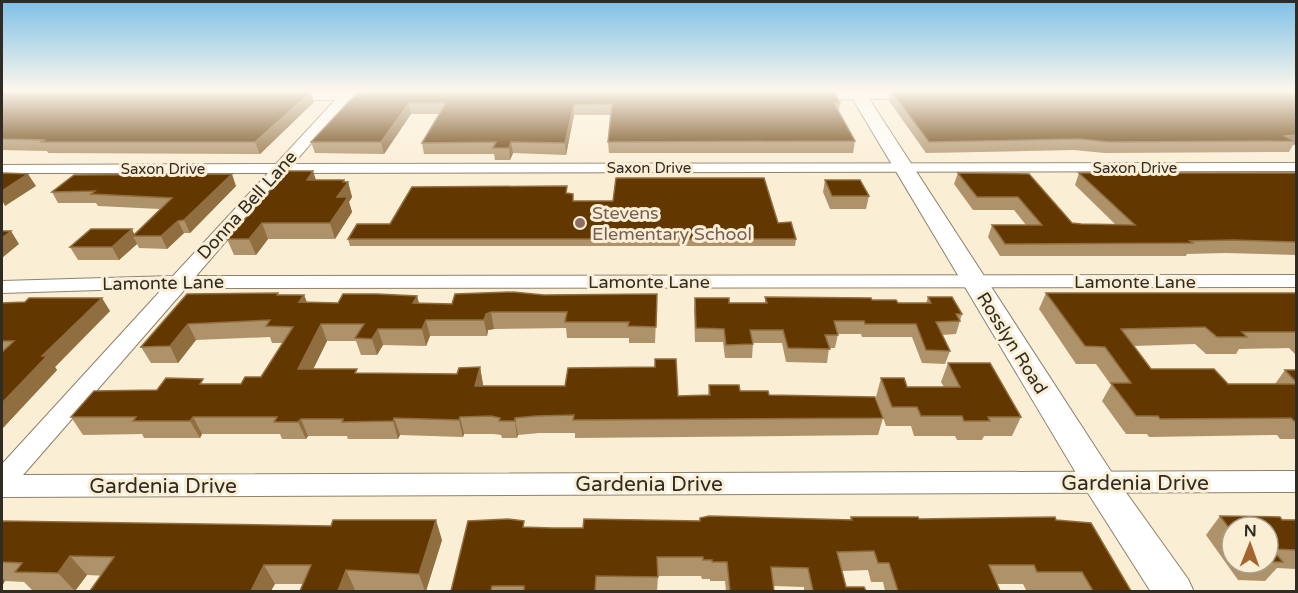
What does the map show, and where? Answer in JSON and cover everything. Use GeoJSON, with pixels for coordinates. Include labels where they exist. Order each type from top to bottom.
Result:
{"type":"FeatureCollection","features":[{"type":"Feature","properties":{"kind":"street","name":"Donna Bell Lane"},"geometry":{"type":"LineString","coordinates":[[2,484],[178,282],[326,119]]}},
{"type":"Feature","properties":{"kind":"street","name":"Rosslyn Road"},"geometry":{"type":"LineString","coordinates":[[873,119],[1100,483],[1174,591]]}},
{"type":"Feature","properties":{"kind":"street","name":"Saxon Drive"},"geometry":{"type":"LineString","coordinates":[[2,169],[1296,167]]}},
{"type":"Feature","properties":{"kind":"street","name":"Lamonte Lane"},"geometry":{"type":"LineString","coordinates":[[2,287],[178,282],[1296,281]]}},
{"type":"Feature","properties":{"kind":"street","name":"Gardenia Drive"},"geometry":{"type":"LineString","coordinates":[[2,484],[1296,482]]}},
{"type":"Feature","properties":{"kind":"building"},"geometry":{"type":"Polygon","coordinates":[[[2,119],[281,119],[255,142],[41,142],[44,140],[2,139],[2,119]]]}},
{"type":"Feature","properties":{"kind":"building"},"geometry":{"type":"Polygon","coordinates":[[[333,119],[398,119],[381,142],[311,142],[333,119]]]}},
{"type":"Feature","properties":{"kind":"building"},"geometry":{"type":"Polygon","coordinates":[[[437,119],[571,119],[565,143],[511,142],[509,148],[493,148],[496,142],[422,143],[437,119]]]}},
{"type":"Feature","properties":{"kind":"building"},"geometry":{"type":"Polygon","coordinates":[[[610,119],[843,119],[855,141],[608,142],[610,119]]]}},
{"type":"Feature","properties":{"kind":"building"},"geometry":{"type":"Polygon","coordinates":[[[912,119],[1296,119],[1296,135],[1285,136],[1295,141],[1109,142],[1079,139],[929,142],[912,119]]]}},
{"type":"Feature","properties":{"kind":"building"},"geometry":{"type":"Polygon","coordinates":[[[287,171],[313,171],[307,180],[344,180],[343,182],[348,182],[337,197],[348,197],[330,223],[262,223],[249,239],[227,239],[287,171]]]}},
{"type":"Feature","properties":{"kind":"building"},"geometry":{"type":"Polygon","coordinates":[[[2,173],[28,174],[2,191],[2,173]]]}},
{"type":"Feature","properties":{"kind":"building"},"geometry":{"type":"Polygon","coordinates":[[[958,173],[1029,174],[1072,223],[1135,225],[1079,173],[1296,173],[1296,242],[1233,240],[1190,241],[1193,243],[1005,244],[992,225],[1042,225],[1018,197],[977,197],[958,173]]]}},
{"type":"Feature","properties":{"kind":"building"},"geometry":{"type":"Polygon","coordinates":[[[232,174],[184,220],[178,221],[161,236],[133,236],[172,198],[91,194],[95,191],[52,192],[74,175],[232,174]]]}},
{"type":"Feature","properties":{"kind":"building"},"geometry":{"type":"Polygon","coordinates":[[[616,178],[764,178],[778,223],[791,222],[796,239],[348,239],[357,224],[390,224],[412,187],[567,186],[566,193],[573,194],[573,201],[613,201],[616,178]]]}},
{"type":"Feature","properties":{"kind":"building"},"geometry":{"type":"Polygon","coordinates":[[[825,180],[860,180],[869,196],[832,196],[825,180]]]}},
{"type":"Feature","properties":{"kind":"building"},"geometry":{"type":"Polygon","coordinates":[[[91,229],[132,229],[112,247],[70,247],[91,229]]]}},
{"type":"Feature","properties":{"kind":"building"},"geometry":{"type":"Polygon","coordinates":[[[2,231],[11,231],[2,238],[2,231]]]}},
{"type":"Feature","properties":{"kind":"building"},"geometry":{"type":"Polygon","coordinates":[[[513,292],[544,295],[657,294],[656,327],[628,326],[629,322],[565,322],[567,312],[491,312],[486,314],[484,320],[426,320],[422,329],[378,329],[372,339],[355,338],[364,324],[321,324],[298,369],[357,369],[355,373],[457,374],[459,368],[480,367],[475,386],[565,386],[568,368],[655,367],[655,359],[676,359],[678,396],[710,395],[709,385],[739,385],[740,391],[768,391],[769,395],[875,397],[883,418],[573,420],[574,415],[515,418],[515,421],[499,421],[500,418],[491,416],[460,417],[459,420],[394,418],[393,421],[342,422],[343,419],[301,419],[298,422],[274,422],[277,417],[193,417],[190,421],[133,421],[136,417],[71,417],[94,391],[157,390],[166,378],[203,379],[200,384],[241,384],[245,377],[261,377],[293,327],[266,326],[270,320],[188,324],[170,346],[141,347],[187,294],[278,293],[277,295],[304,295],[299,302],[338,303],[343,294],[377,294],[417,296],[413,303],[452,304],[455,294],[513,292]]]}},
{"type":"Feature","properties":{"kind":"building"},"geometry":{"type":"Polygon","coordinates":[[[1046,293],[1296,293],[1296,332],[1242,332],[1247,337],[1217,337],[1205,327],[1121,329],[1151,369],[1214,369],[1228,384],[1296,384],[1296,421],[1291,418],[1160,419],[1158,416],[1136,416],[1111,383],[1131,383],[1105,347],[1085,346],[1046,293]]]}},
{"type":"Feature","properties":{"kind":"building"},"geometry":{"type":"Polygon","coordinates":[[[765,297],[871,298],[872,300],[896,300],[898,303],[931,303],[928,297],[952,297],[962,314],[956,314],[960,321],[936,322],[950,351],[926,350],[916,324],[865,324],[864,321],[834,321],[838,335],[825,335],[830,349],[788,348],[783,330],[750,330],[753,344],[726,345],[724,329],[696,328],[695,298],[729,298],[729,303],[767,303],[765,297]]]}},
{"type":"Feature","properties":{"kind":"building"},"geometry":{"type":"Polygon","coordinates":[[[29,298],[102,298],[42,356],[47,356],[2,403],[2,352],[14,341],[2,341],[2,303],[25,302],[29,298]]]}},
{"type":"Feature","properties":{"kind":"building"},"geometry":{"type":"Polygon","coordinates":[[[948,363],[990,363],[1021,417],[988,417],[990,421],[964,421],[962,416],[921,416],[917,407],[892,407],[881,378],[904,378],[907,387],[960,387],[948,363]]]}},
{"type":"Feature","properties":{"kind":"building"},"geometry":{"type":"Polygon","coordinates":[[[1285,370],[1296,370],[1296,382],[1285,370]]]}},
{"type":"Feature","properties":{"kind":"building"},"geometry":{"type":"Polygon","coordinates":[[[709,516],[852,520],[851,517],[918,517],[919,519],[1055,517],[1056,520],[1091,523],[1131,591],[1093,591],[1082,572],[1037,572],[1034,565],[989,565],[1000,591],[898,591],[889,563],[878,563],[874,551],[837,552],[846,587],[864,587],[866,591],[813,591],[808,568],[771,567],[774,591],[730,591],[727,562],[712,562],[712,560],[703,560],[703,557],[657,557],[658,577],[596,576],[595,591],[524,591],[524,586],[492,586],[491,591],[451,591],[468,521],[508,519],[524,521],[523,527],[583,528],[584,519],[700,521],[700,518],[709,516]]]}},
{"type":"Feature","properties":{"kind":"building"},"geometry":{"type":"Polygon","coordinates":[[[1280,517],[1282,520],[1296,520],[1296,550],[1280,549],[1280,517]]]}},
{"type":"Feature","properties":{"kind":"building"},"geometry":{"type":"Polygon","coordinates":[[[333,520],[436,520],[419,574],[346,570],[338,591],[300,591],[311,565],[264,565],[251,591],[90,591],[114,557],[70,556],[58,573],[15,572],[22,563],[2,562],[2,521],[331,526],[333,520]]]}},
{"type":"Feature","properties":{"kind":"place","name":"Stevens Elementary School"},"geometry":{"type":"Point","coordinates":[580,223]}}]}
